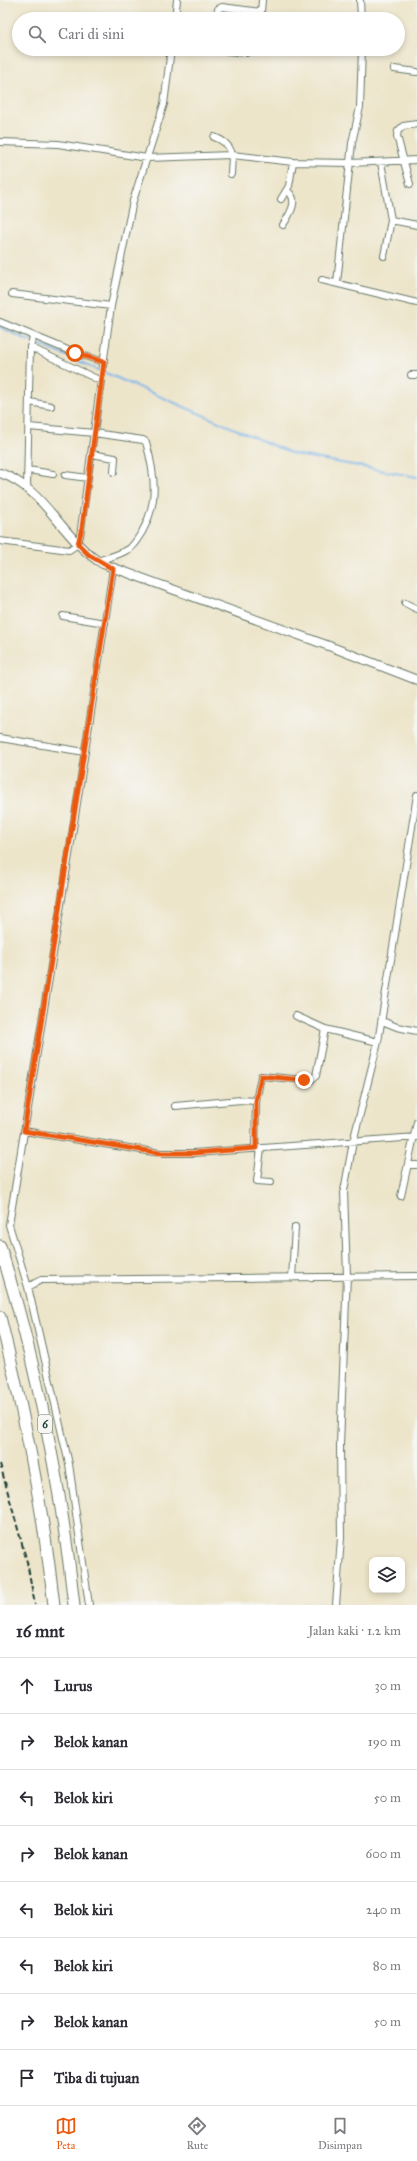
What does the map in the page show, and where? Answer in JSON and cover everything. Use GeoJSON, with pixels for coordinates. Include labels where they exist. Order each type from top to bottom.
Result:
{"type":"FeatureCollection","features":[{"type":"Feature","properties":{"kind":"highway","name":"6"},"geometry":{"type":"LineString","coordinates":[[0,1246],[32,1368],[52,1458],[74,1605]]}},
{"type":"Feature","properties":{"kind":"highway","name":"6"},"geometry":{"type":"LineString","coordinates":[[0,1317],[32,1454],[44,1524],[54,1605]]}},
{"type":"Feature","properties":{"kind":"main road"},"geometry":{"type":"LineString","coordinates":[[0,473],[15,479],[28,488],[78,544],[97,561],[113,569],[329,646],[417,680]]}},
{"type":"Feature","properties":{"kind":"street"},"geometry":{"type":"LineString","coordinates":[[176,12],[177,0]]}},
{"type":"Feature","properties":{"kind":"street"},"geometry":{"type":"LineString","coordinates":[[217,12],[218,9],[222,6],[261,12],[262,0]]}},
{"type":"Feature","properties":{"kind":"street"},"geometry":{"type":"LineString","coordinates":[[360,0],[361,12]]}},
{"type":"Feature","properties":{"kind":"street"},"geometry":{"type":"LineString","coordinates":[[0,540],[58,550],[72,549],[78,544],[82,528],[111,306],[133,201],[164,104],[170,56]]}},
{"type":"Feature","properties":{"kind":"street"},"geometry":{"type":"LineString","coordinates":[[337,283],[353,137],[360,106],[362,56]]}},
{"type":"Feature","properties":{"kind":"street"},"geometry":{"type":"LineString","coordinates":[[394,68],[417,72]]}},
{"type":"Feature","properties":{"kind":"street"},"geometry":{"type":"LineString","coordinates":[[410,184],[398,143],[398,131],[403,126],[417,124]]}},
{"type":"Feature","properties":{"kind":"street"},"geometry":{"type":"LineString","coordinates":[[214,137],[223,141],[230,149],[232,155],[231,174]]}},
{"type":"Feature","properties":{"kind":"street"},"geometry":{"type":"LineString","coordinates":[[0,142],[58,144],[147,158],[232,155],[293,162],[350,163],[417,160]]}},
{"type":"Feature","properties":{"kind":"street"},"geometry":{"type":"LineString","coordinates":[[281,199],[287,191],[293,162]]}},
{"type":"Feature","properties":{"kind":"street"},"geometry":{"type":"LineString","coordinates":[[380,162],[391,220],[384,256]]}},
{"type":"Feature","properties":{"kind":"street"},"geometry":{"type":"LineString","coordinates":[[283,225],[291,211],[294,199],[293,195],[287,191]]}},
{"type":"Feature","properties":{"kind":"street"},"geometry":{"type":"LineString","coordinates":[[391,220],[417,225]]}},
{"type":"Feature","properties":{"kind":"street"},"geometry":{"type":"LineString","coordinates":[[322,280],[417,302]]}},
{"type":"Feature","properties":{"kind":"street"},"geometry":{"type":"LineString","coordinates":[[12,294],[111,306]]}},
{"type":"Feature","properties":{"kind":"street"},"geometry":{"type":"LineString","coordinates":[[0,322],[31,342],[101,379]]}},
{"type":"Feature","properties":{"kind":"street"},"geometry":{"type":"LineString","coordinates":[[31,342],[104,362]]}},
{"type":"Feature","properties":{"kind":"street"},"geometry":{"type":"LineString","coordinates":[[28,488],[31,342]]}},
{"type":"Feature","properties":{"kind":"street"},"geometry":{"type":"LineString","coordinates":[[30,402],[51,406]]}},
{"type":"Feature","properties":{"kind":"street"},"geometry":{"type":"LineString","coordinates":[[29,428],[94,433],[143,440],[146,442],[154,493],[154,504],[150,514],[132,546],[118,554],[97,561]]}},
{"type":"Feature","properties":{"kind":"street"},"geometry":{"type":"LineString","coordinates":[[91,454],[115,458],[114,472]]}},
{"type":"Feature","properties":{"kind":"street"},"geometry":{"type":"LineString","coordinates":[[28,470],[53,474]]}},
{"type":"Feature","properties":{"kind":"street"},"geometry":{"type":"LineString","coordinates":[[65,475],[88,478]]}},
{"type":"Feature","properties":{"kind":"street"},"geometry":{"type":"LineString","coordinates":[[89,1605],[69,1464],[28,1286],[9,1225],[113,569]]}},
{"type":"Feature","properties":{"kind":"street"},"geometry":{"type":"LineString","coordinates":[[405,603],[417,609]]}},
{"type":"Feature","properties":{"kind":"street"},"geometry":{"type":"LineString","coordinates":[[63,616],[104,623]]}},
{"type":"Feature","properties":{"kind":"street"},"geometry":{"type":"LineString","coordinates":[[0,738],[85,752]]}},
{"type":"Feature","properties":{"kind":"street"},"geometry":{"type":"LineString","coordinates":[[336,1605],[341,1538],[340,1444],[347,1276],[344,1191],[353,1142],[382,1021],[417,795]]}},
{"type":"Feature","properties":{"kind":"street"},"geometry":{"type":"LineString","coordinates":[[296,1016],[325,1029],[378,1042]]}},
{"type":"Feature","properties":{"kind":"street"},"geometry":{"type":"LineString","coordinates":[[382,1021],[397,1028],[417,1031]]}},
{"type":"Feature","properties":{"kind":"street"},"geometry":{"type":"LineString","coordinates":[[271,1182],[257,1181],[258,1148],[256,1101],[261,1076],[304,1080],[314,1079],[325,1029]]}},
{"type":"Feature","properties":{"kind":"street"},"geometry":{"type":"LineString","coordinates":[[175,1106],[242,1100],[256,1101]]}},
{"type":"Feature","properties":{"kind":"street"},"geometry":{"type":"LineString","coordinates":[[401,1196],[415,1137],[417,1122]]}},
{"type":"Feature","properties":{"kind":"street"},"geometry":{"type":"LineString","coordinates":[[24,1131],[164,1153],[415,1137]]}},
{"type":"Feature","properties":{"kind":"street"},"geometry":{"type":"LineString","coordinates":[[408,1165],[417,1165]]}},
{"type":"Feature","properties":{"kind":"street"},"geometry":{"type":"LineString","coordinates":[[292,1278],[294,1227]]}},
{"type":"Feature","properties":{"kind":"street"},"geometry":{"type":"LineString","coordinates":[[28,1286],[41,1280],[417,1276]]}},
{"type":"Feature","properties":{"kind":"waterway"},"geometry":{"type":"LineString","coordinates":[[0,327],[30,341]]}},
{"type":"Feature","properties":{"kind":"waterway"},"geometry":{"type":"LineString","coordinates":[[41,345],[293,454],[417,477]]}},
{"type":"Feature","properties":{"kind":"railway"},"geometry":{"type":"LineString","coordinates":[[0,1464],[27,1562],[35,1605]]}},
{"type":"Feature","properties":{"kind":"route"},"geometry":{"type":"LineString","coordinates":[[75,353],[104,362],[82,528],[78,544],[89,555],[113,569],[69,855],[24,1131],[160,1153],[194,1153],[256,1148],[256,1101],[261,1076],[304,1080]]}}]}
